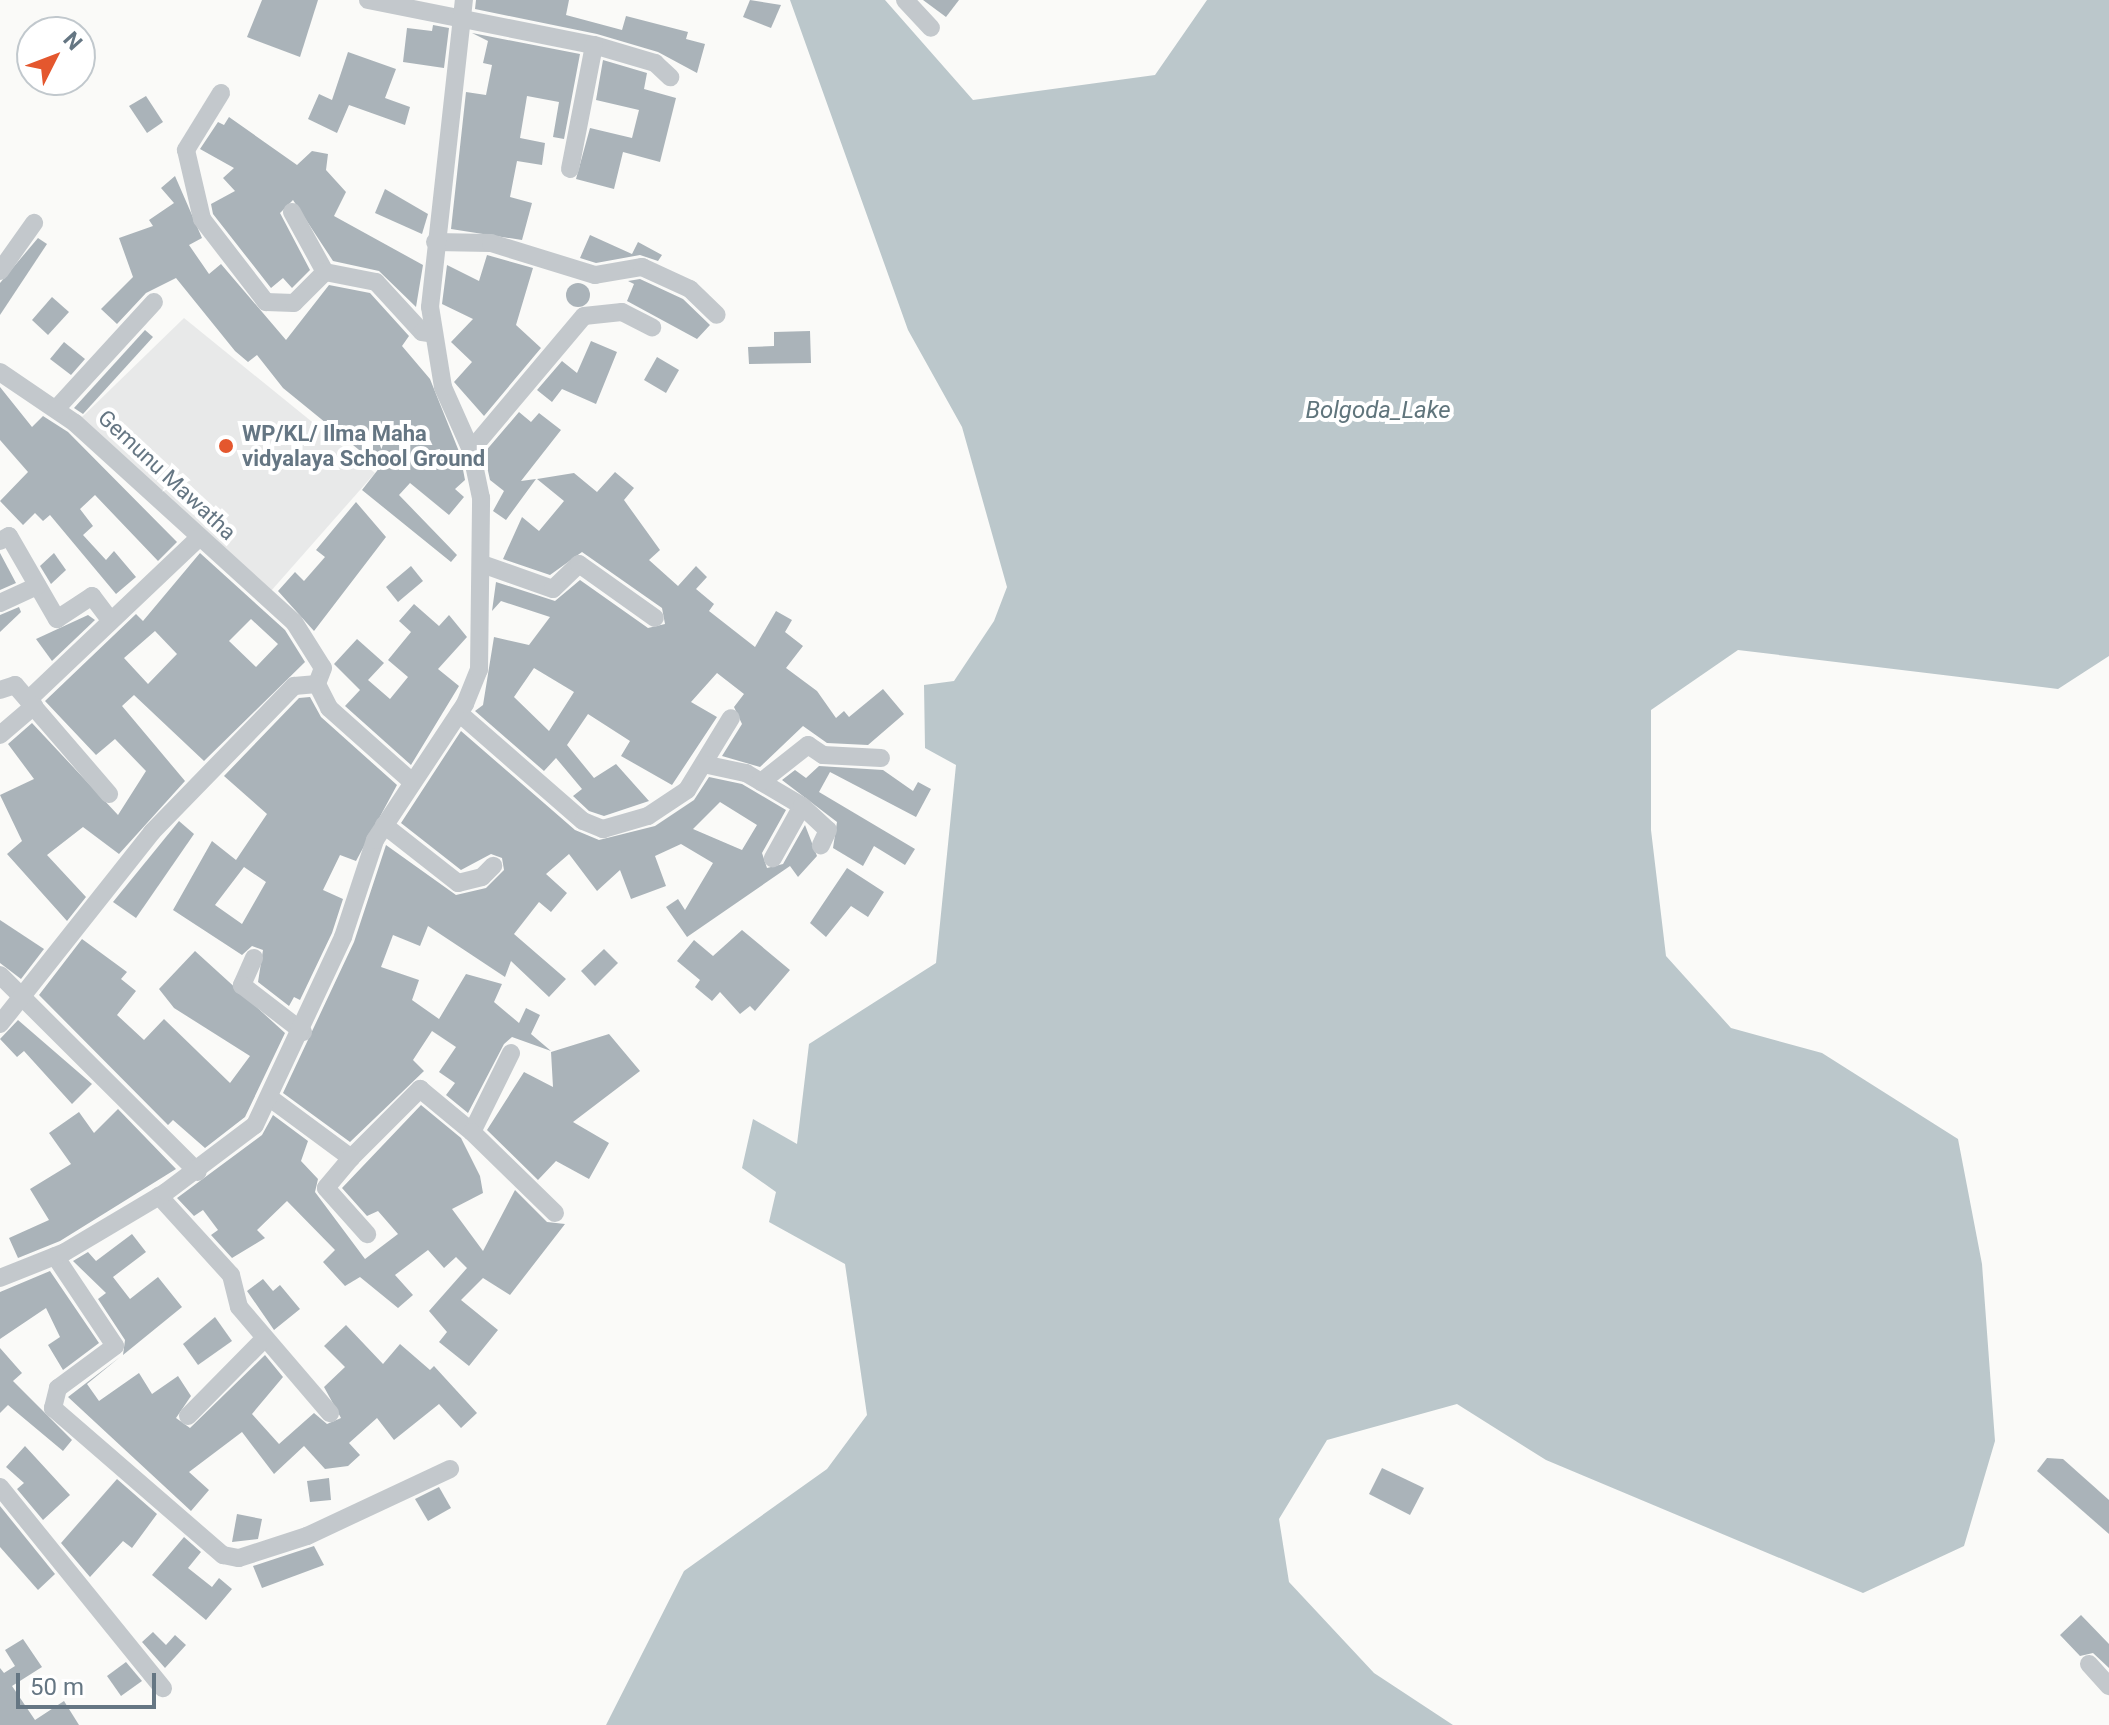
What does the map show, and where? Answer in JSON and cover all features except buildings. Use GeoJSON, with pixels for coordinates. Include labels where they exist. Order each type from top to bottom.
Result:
{"type":"FeatureCollection","features":[{"type":"Feature","properties":{"kind":"street"},"geometry":{"type":"LineString","coordinates":[[368,0],[464,8],[655,63],[670,77]]}},
{"type":"Feature","properties":{"kind":"street"},"geometry":{"type":"LineString","coordinates":[[905,0],[931,28]]}},
{"type":"Feature","properties":{"kind":"street"},"geometry":{"type":"LineString","coordinates":[[0,1278],[55,1256],[159,1196],[198,1172],[255,1125],[303,1032],[384,825],[459,713],[479,670],[481,498],[471,450],[443,387],[434,334],[435,242],[464,8]]}},
{"type":"Feature","properties":{"kind":"street"},"geometry":{"type":"LineString","coordinates":[[570,169],[594,45]]}},
{"type":"Feature","properties":{"kind":"street"},"geometry":{"type":"LineString","coordinates":[[221,93],[186,150],[202,219],[266,302],[294,303],[325,272]]}},
{"type":"Feature","properties":{"kind":"street"},"geometry":{"type":"LineString","coordinates":[[292,212],[325,272]]}},
{"type":"Feature","properties":{"kind":"street"},"geometry":{"type":"LineString","coordinates":[[0,271],[34,223]]}},
{"type":"Feature","properties":{"kind":"street"},"geometry":{"type":"LineString","coordinates":[[435,242],[491,243],[595,275],[642,267],[690,289],[717,315]]}},
{"type":"Feature","properties":{"kind":"street"},"geometry":{"type":"LineString","coordinates":[[325,272],[376,282],[422,332],[434,334]]}},
{"type":"Feature","properties":{"kind":"street"},"geometry":{"type":"LineString","coordinates":[[56,409],[154,302]]}},
{"type":"Feature","properties":{"kind":"street"},"geometry":{"type":"LineString","coordinates":[[471,450],[584,316],[622,312],[652,327]]}},
{"type":"Feature","properties":{"kind":"street","name":"Gemunu Mawatha"},"geometry":{"type":"LineString","coordinates":[[0,372],[56,409],[294,622],[323,668],[317,684]]}},
{"type":"Feature","properties":{"kind":"street"},"geometry":{"type":"LineString","coordinates":[[0,541],[9,536],[57,619],[92,596],[111,621]]}},
{"type":"Feature","properties":{"kind":"street"},"geometry":{"type":"LineString","coordinates":[[0,735],[111,621],[199,538]]}},
{"type":"Feature","properties":{"kind":"street"},"geometry":{"type":"LineString","coordinates":[[482,564],[553,589],[579,564],[655,618]]}},
{"type":"Feature","properties":{"kind":"street"},"geometry":{"type":"LineString","coordinates":[[0,603],[37,586]]}},
{"type":"Feature","properties":{"kind":"street"},"geometry":{"type":"LineString","coordinates":[[0,1024],[152,832],[294,686],[317,684],[329,708],[412,782]]}},
{"type":"Feature","properties":{"kind":"street"},"geometry":{"type":"LineString","coordinates":[[0,690],[15,685],[109,794]]}},
{"type":"Feature","properties":{"kind":"street"},"geometry":{"type":"LineString","coordinates":[[459,713],[583,821],[603,829],[648,816],[708,765],[731,718]]}},
{"type":"Feature","properties":{"kind":"street"},"geometry":{"type":"LineString","coordinates":[[761,782],[808,745],[823,755],[881,758]]}},
{"type":"Feature","properties":{"kind":"street"},"geometry":{"type":"LineString","coordinates":[[708,765],[761,782],[802,806],[828,830],[821,845]]}},
{"type":"Feature","properties":{"kind":"street"},"geometry":{"type":"LineString","coordinates":[[773,858],[802,806]]}},
{"type":"Feature","properties":{"kind":"street"},"geometry":{"type":"LineString","coordinates":[[384,825],[458,883],[482,877],[493,866]]}},
{"type":"Feature","properties":{"kind":"street"},"geometry":{"type":"LineString","coordinates":[[254,958],[242,985],[303,1032]]}},
{"type":"Feature","properties":{"kind":"street"},"geometry":{"type":"LineString","coordinates":[[0,975],[198,1172]]}},
{"type":"Feature","properties":{"kind":"street"},"geometry":{"type":"LineString","coordinates":[[472,1132],[511,1053]]}},
{"type":"Feature","properties":{"kind":"street"},"geometry":{"type":"LineString","coordinates":[[367,1234],[326,1188],[351,1158],[420,1089],[472,1132],[555,1213]]}},
{"type":"Feature","properties":{"kind":"street"},"geometry":{"type":"LineString","coordinates":[[270,1098],[351,1158]]}},
{"type":"Feature","properties":{"kind":"street"},"geometry":{"type":"LineString","coordinates":[[159,1196],[231,1275],[239,1307],[330,1413]]}},
{"type":"Feature","properties":{"kind":"street"},"geometry":{"type":"LineString","coordinates":[[55,1256],[115,1346],[58,1388],[53,1408],[223,1555],[239,1558],[307,1536],[450,1469]]}},
{"type":"Feature","properties":{"kind":"street"},"geometry":{"type":"LineString","coordinates":[[188,1416],[264,1339]]}},
{"type":"Feature","properties":{"kind":"street"},"geometry":{"type":"LineString","coordinates":[[0,1487],[163,1688]]}},
{"type":"Feature","properties":{"kind":"street"},"geometry":{"type":"LineString","coordinates":[[2089,1664],[2109,1686]]}},
{"type":"Feature","properties":{"kind":"shaded area","name":"WP/KL/ Ilma Maha vidyalaya School Ground"},"geometry":{"type":"Polygon","coordinates":[[[184,318],[375,473],[271,591],[81,418],[184,318]]]}},
{"type":"Feature","properties":{"kind":"water","name":"Bolgoda_Lake"},"geometry":{"type":"Polygon","coordinates":[[[790,0],[885,0],[973,100],[1155,75],[1207,0],[2109,0],[2109,656],[2058,689],[1738,650],[1651,710],[1651,830],[1666,956],[1731,1028],[1822,1053],[1958,1139],[1982,1264],[1995,1441],[1964,1546],[1863,1593],[1546,1460],[1457,1404],[1327,1440],[1279,1519],[1289,1582],[1374,1673],[1453,1725],[606,1725],[684,1571],[827,1469],[867,1415],[845,1264],[769,1222],[776,1192],[742,1168],[753,1119],[797,1144],[809,1044],[936,963],[956,765],[925,748],[924,685],[954,681],[994,621],[1007,587],[962,427],[908,330],[790,0]]]}},
{"type":"Feature","properties":{"kind":"place","name":"WP/KL/ Ilma Maha vidyalaya School Ground"},"geometry":{"type":"Point","coordinates":[226,446]}}]}
